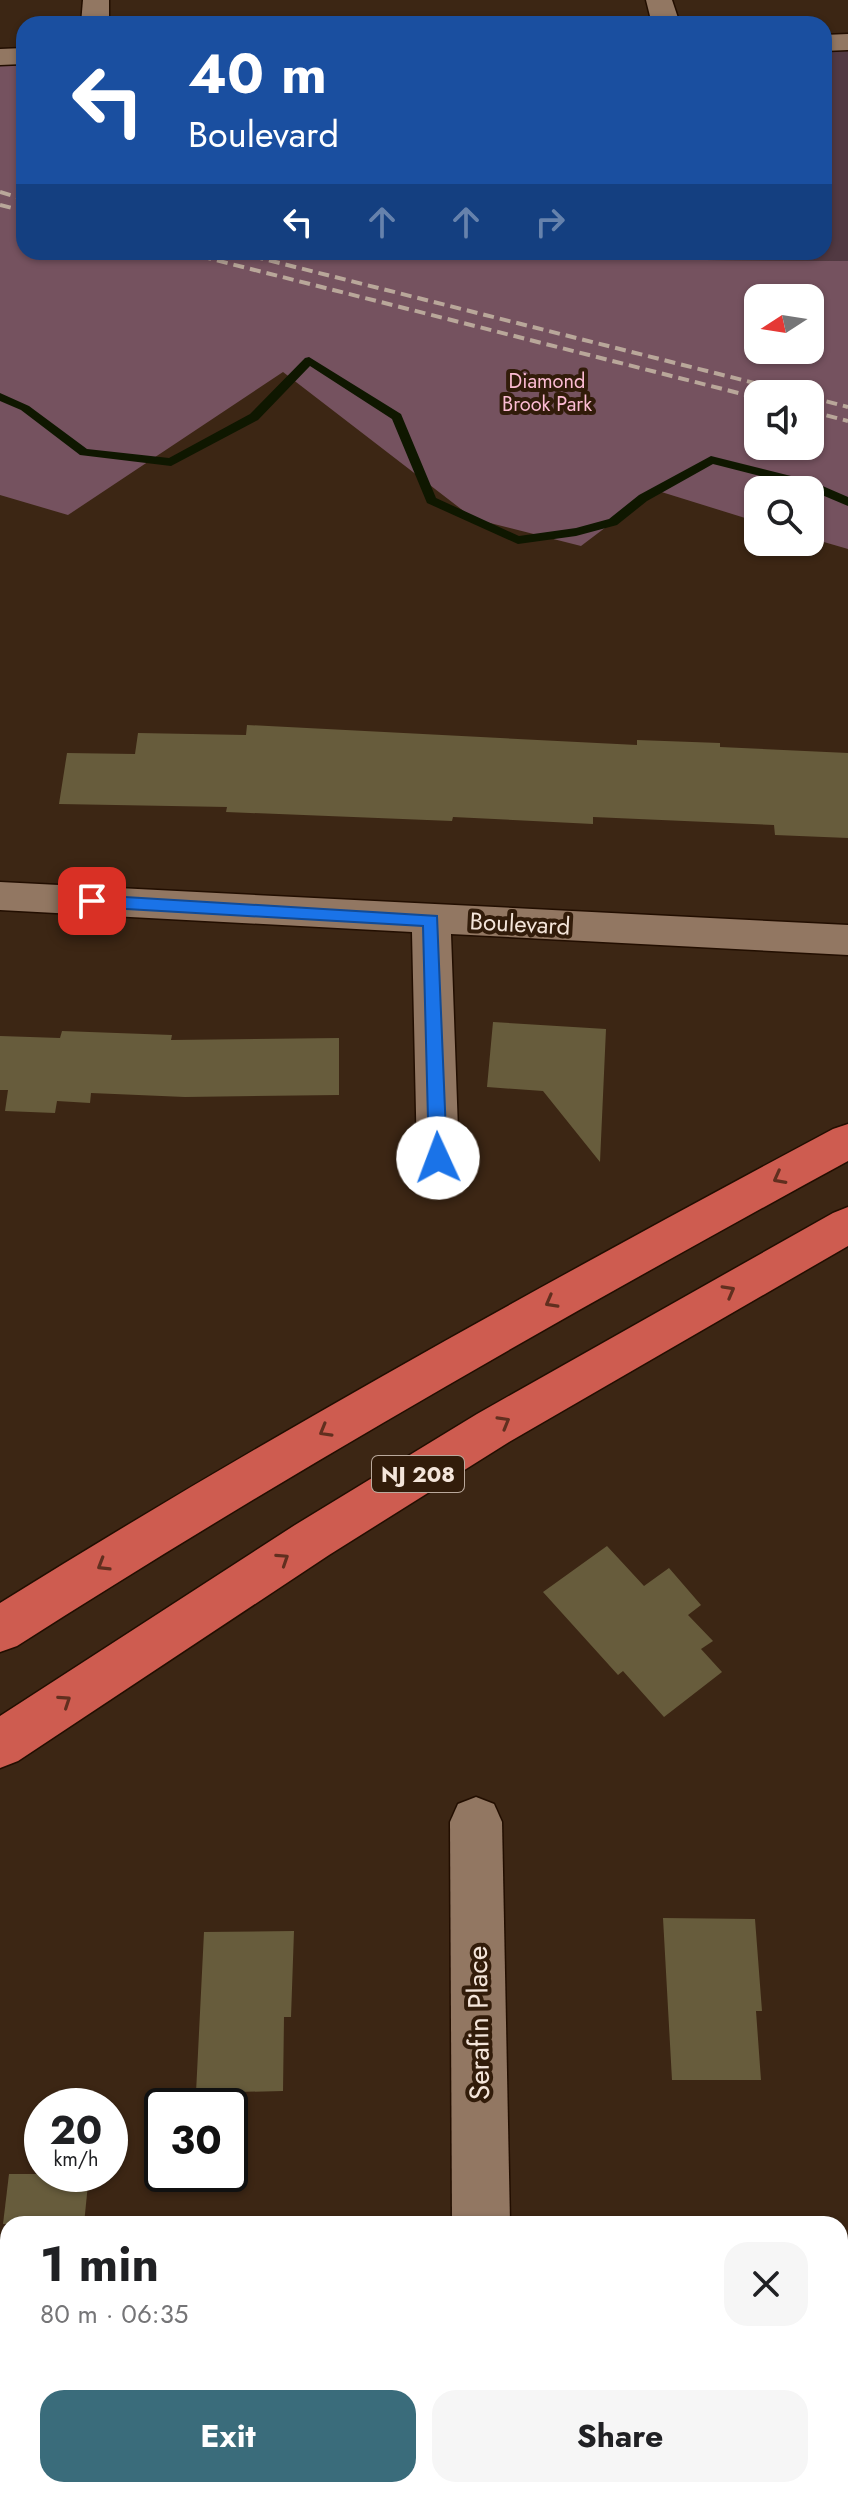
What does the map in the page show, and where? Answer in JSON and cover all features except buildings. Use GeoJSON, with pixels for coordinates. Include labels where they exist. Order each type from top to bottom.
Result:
{"type":"FeatureCollection","features":[{"type":"Feature","properties":{"kind":"highway"},"geometry":{"type":"LineString","coordinates":[[0,1630],[442,1362],[848,1141]]}},
{"type":"Feature","properties":{"kind":"highway","name":"NJ 208"},"geometry":{"type":"LineString","coordinates":[[0,1744],[299,1549],[493,1428],[848,1225]]}},
{"type":"Feature","properties":{"kind":"street","name":"Boulevard"},"geometry":{"type":"LineString","coordinates":[[0,896],[848,940]]}},
{"type":"Feature","properties":{"kind":"street"},"geometry":{"type":"LineString","coordinates":[[431,920],[438,1158]]}},
{"type":"Feature","properties":{"kind":"street","name":"Serafin Place"},"geometry":{"type":"LineString","coordinates":[[476,1822],[481,2216]]}},
{"type":"Feature","properties":{"kind":"shaded area"},"geometry":{"type":"Polygon","coordinates":[[[848,42],[848,261],[704,260],[832,260],[832,43],[848,42]]]}},
{"type":"Feature","properties":{"kind":"green space","name":"Diamond Brook Park"},"geometry":{"type":"Polygon","coordinates":[[[16,56],[16,260],[848,261],[848,549],[824,542],[824,476],[744,476],[744,518],[655,490],[581,546],[474,519],[283,372],[68,515],[0,495],[0,57],[16,56]]]}},
{"type":"Feature","properties":{"kind":"waterway"},"geometry":{"type":"LineString","coordinates":[[0,397],[25,408],[84,452],[171,462],[254,417],[309,360],[397,417],[431,500],[518,540],[576,532],[613,522],[643,498],[711,460],[807,484],[848,502]]}},
{"type":"Feature","properties":{"kind":"railway"},"geometry":{"type":"LineString","coordinates":[[0,192],[16,197]]}},
{"type":"Feature","properties":{"kind":"railway"},"geometry":{"type":"LineString","coordinates":[[0,205],[16,209]]}},
{"type":"Feature","properties":{"kind":"railway"},"geometry":{"type":"LineString","coordinates":[[215,260],[744,394]]}},
{"type":"Feature","properties":{"kind":"railway"},"geometry":{"type":"LineString","coordinates":[[268,260],[744,380]]}},
{"type":"Feature","properties":{"kind":"railway"},"geometry":{"type":"LineString","coordinates":[[824,401],[848,407]]}},
{"type":"Feature","properties":{"kind":"railway"},"geometry":{"type":"LineString","coordinates":[[824,415],[848,421]]}},
{"type":"Feature","properties":{"kind":"route"},"geometry":{"type":"LineString","coordinates":[[92,901],[431,920],[438,1158]]}}]}
